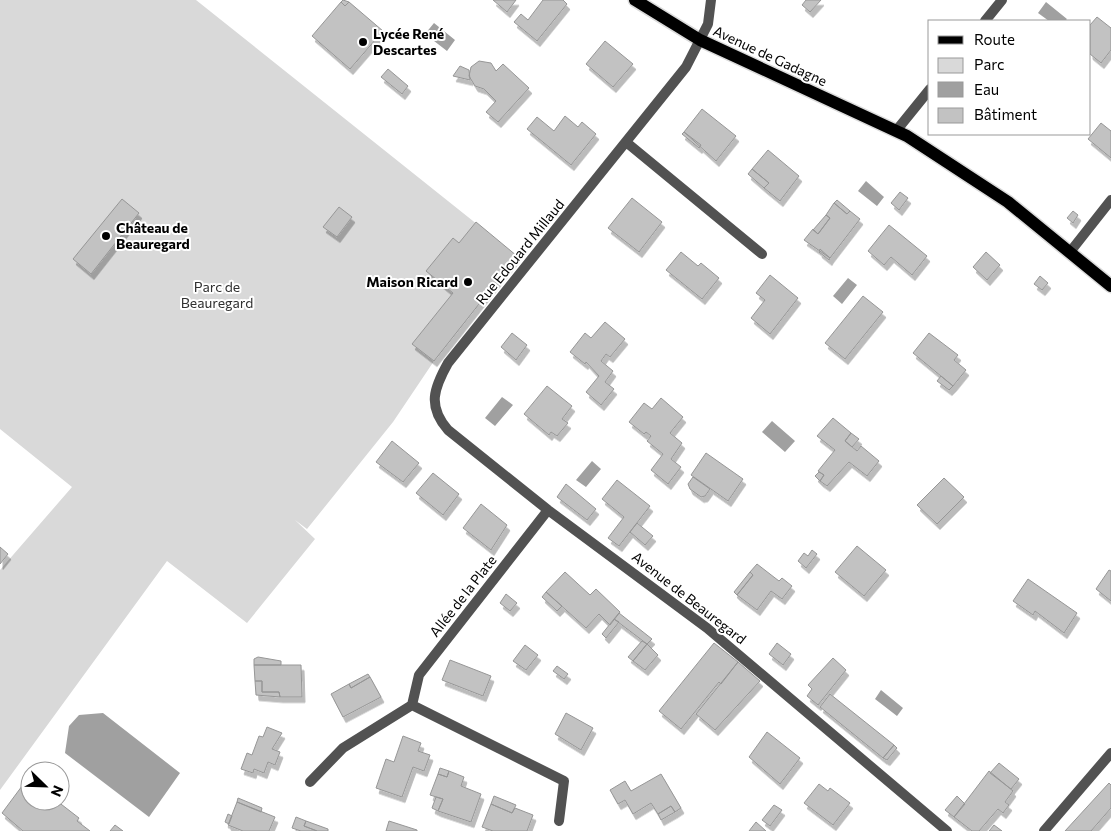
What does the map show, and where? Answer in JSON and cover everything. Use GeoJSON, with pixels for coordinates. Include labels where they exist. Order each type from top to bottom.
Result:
{"type":"FeatureCollection","features":[{"type":"Feature","properties":{"kind":"main road","name":"Avenue de Gadagne"},"geometry":{"type":"LineString","coordinates":[[635,0],[700,40],[896,131],[1008,202],[1111,286]]}},
{"type":"Feature","properties":{"kind":"street"},"geometry":{"type":"LineString","coordinates":[[986,20],[1002,0]]}},
{"type":"Feature","properties":{"kind":"street","name":"Rue Edouard Millaud"},"geometry":{"type":"LineString","coordinates":[[438,381],[448,363],[686,67],[708,24],[710,2]]}},
{"type":"Feature","properties":{"kind":"street"},"geometry":{"type":"LineString","coordinates":[[896,131],[928,91]]}},
{"type":"Feature","properties":{"kind":"street"},"geometry":{"type":"LineString","coordinates":[[626,142],[762,254]]}},
{"type":"Feature","properties":{"kind":"street"},"geometry":{"type":"LineString","coordinates":[[1070,252],[1111,200]]}},
{"type":"Feature","properties":{"kind":"street","name":"Avenue de Beauregard"},"geometry":{"type":"LineString","coordinates":[[438,381],[434,403],[438,418],[448,430],[548,510],[707,628],[947,831]]}},
{"type":"Feature","properties":{"kind":"street","name":"Allée de la Plate"},"geometry":{"type":"LineString","coordinates":[[412,705],[419,676],[548,510]]}},
{"type":"Feature","properties":{"kind":"street"},"geometry":{"type":"LineString","coordinates":[[310,782],[343,748],[412,705],[564,781],[560,821]]}},
{"type":"Feature","properties":{"kind":"street"},"geometry":{"type":"LineString","coordinates":[[1044,831],[1111,753]]}},
{"type":"Feature","properties":{"kind":"green space","name":"Parc de Beauregard"},"geometry":{"type":"Polygon","coordinates":[[[0,0],[196,0],[517,256],[434,361],[393,422],[307,529],[295,520],[315,539],[247,623],[167,561],[0,790],[0,570],[72,487],[0,429],[0,0]]]}},
{"type":"Feature","properties":{"kind":"water"},"geometry":{"type":"Polygon","coordinates":[[[1046,2],[1067,19],[1048,20],[1038,13],[1046,2]]]}},
{"type":"Feature","properties":{"kind":"water"},"geometry":{"type":"Polygon","coordinates":[[[434,23],[455,40],[447,51],[425,34],[434,23]]]}},
{"type":"Feature","properties":{"kind":"water"},"geometry":{"type":"Polygon","coordinates":[[[866,181],[884,197],[877,206],[858,191],[866,181]]]}},
{"type":"Feature","properties":{"kind":"water"},"geometry":{"type":"Polygon","coordinates":[[[848,278],[857,285],[842,304],[833,296],[848,278]]]}},
{"type":"Feature","properties":{"kind":"water"},"geometry":{"type":"Polygon","coordinates":[[[502,397],[513,405],[495,426],[485,418],[502,397]]]}},
{"type":"Feature","properties":{"kind":"water"},"geometry":{"type":"Polygon","coordinates":[[[772,421],[795,441],[785,452],[762,432],[772,421]]]}},
{"type":"Feature","properties":{"kind":"water"},"geometry":{"type":"Polygon","coordinates":[[[592,461],[601,469],[586,487],[576,480],[592,461]]]}},
{"type":"Feature","properties":{"kind":"water"},"geometry":{"type":"Polygon","coordinates":[[[881,690],[903,708],[897,716],[875,699],[881,690]]]}},
{"type":"Feature","properties":{"kind":"water"},"geometry":{"type":"Polygon","coordinates":[[[103,713],[180,773],[149,817],[65,753],[69,726],[79,715],[103,713]]]}},
{"type":"Feature","properties":{"kind":"building"},"geometry":{"type":"Polygon","coordinates":[[[343,0],[349,2],[345,6],[341,2],[343,0]]]}},
{"type":"Feature","properties":{"kind":"building"},"geometry":{"type":"Polygon","coordinates":[[[493,0],[516,0],[507,12],[493,0]]]}},
{"type":"Feature","properties":{"kind":"building"},"geometry":{"type":"Polygon","coordinates":[[[543,0],[563,0],[567,4],[537,41],[514,22],[521,14],[528,20],[543,0]]]}},
{"type":"Feature","properties":{"kind":"building"},"geometry":{"type":"Polygon","coordinates":[[[806,0],[821,0],[810,12],[802,5],[806,0]]]}},
{"type":"Feature","properties":{"kind":"building"},"geometry":{"type":"Polygon","coordinates":[[[341,2],[345,6],[349,2],[383,31],[350,69],[312,36],[341,2]]]}},
{"type":"Feature","properties":{"kind":"building"},"geometry":{"type":"Polygon","coordinates":[[[1097,17],[1111,28],[1111,50],[1101,63],[1091,55],[1091,24],[1097,17]]]}},
{"type":"Feature","properties":{"kind":"building"},"geometry":{"type":"Polygon","coordinates":[[[605,41],[633,64],[613,87],[586,64],[605,41]]]}},
{"type":"Feature","properties":{"kind":"building"},"geometry":{"type":"Polygon","coordinates":[[[479,61],[491,63],[496,71],[503,64],[529,88],[498,122],[486,112],[496,101],[484,89],[475,86],[469,76],[471,67],[479,61]]]}},
{"type":"Feature","properties":{"kind":"building"},"geometry":{"type":"Polygon","coordinates":[[[460,66],[469,70],[470,80],[453,76],[460,66]]]}},
{"type":"Feature","properties":{"kind":"building"},"geometry":{"type":"Polygon","coordinates":[[[388,69],[408,86],[402,94],[381,77],[388,69]]]}},
{"type":"Feature","properties":{"kind":"building"},"geometry":{"type":"Polygon","coordinates":[[[702,109],[736,136],[716,161],[684,132],[702,109]]]}},
{"type":"Feature","properties":{"kind":"building"},"geometry":{"type":"Polygon","coordinates":[[[565,116],[578,127],[582,122],[596,134],[571,165],[527,129],[537,117],[554,131],[565,116]]]}},
{"type":"Feature","properties":{"kind":"building"},"geometry":{"type":"Polygon","coordinates":[[[1101,123],[1111,131],[1111,158],[1088,139],[1101,123]]]}},
{"type":"Feature","properties":{"kind":"building"},"geometry":{"type":"Polygon","coordinates":[[[684,132],[701,145],[699,148],[682,134],[684,132]]]}},
{"type":"Feature","properties":{"kind":"building"},"geometry":{"type":"Polygon","coordinates":[[[768,150],[799,176],[780,201],[764,188],[769,183],[752,169],[768,150]]]}},
{"type":"Feature","properties":{"kind":"building"},"geometry":{"type":"Polygon","coordinates":[[[752,169],[769,183],[764,188],[748,174],[752,169]]]}},
{"type":"Feature","properties":{"kind":"building"},"geometry":{"type":"Polygon","coordinates":[[[900,192],[908,198],[899,210],[891,203],[900,192]]]}},
{"type":"Feature","properties":{"kind":"building"},"geometry":{"type":"Polygon","coordinates":[[[632,198],[662,222],[639,252],[608,228],[632,198]]]}},
{"type":"Feature","properties":{"kind":"building","name":"Château de Beauregard"},"geometry":{"type":"Polygon","coordinates":[[[122,199],[139,213],[91,274],[73,259],[122,199]]]}},
{"type":"Feature","properties":{"kind":"building"},"geometry":{"type":"Polygon","coordinates":[[[837,200],[850,211],[847,214],[834,203],[837,200]]]}},
{"type":"Feature","properties":{"kind":"building"},"geometry":{"type":"Polygon","coordinates":[[[834,203],[847,214],[850,211],[860,219],[830,258],[804,240],[813,229],[818,234],[830,218],[826,215],[834,203]]]}},
{"type":"Feature","properties":{"kind":"building"},"geometry":{"type":"Polygon","coordinates":[[[339,207],[352,217],[337,237],[323,227],[339,207]]]}},
{"type":"Feature","properties":{"kind":"building"},"geometry":{"type":"Polygon","coordinates":[[[1073,211],[1078,215],[1073,223],[1067,218],[1073,211]]]}},
{"type":"Feature","properties":{"kind":"building"},"geometry":{"type":"Polygon","coordinates":[[[826,215],[830,218],[818,234],[813,230],[826,215]]]}},
{"type":"Feature","properties":{"kind":"building","name":"Maison Ricard"},"geometry":{"type":"Polygon","coordinates":[[[476,222],[517,256],[434,361],[412,344],[453,293],[426,271],[453,238],[459,243],[476,222]]]}},
{"type":"Feature","properties":{"kind":"building"},"geometry":{"type":"Polygon","coordinates":[[[889,225],[927,256],[912,275],[891,257],[884,265],[868,251],[889,225]]]}},
{"type":"Feature","properties":{"kind":"building"},"geometry":{"type":"Polygon","coordinates":[[[820,249],[830,258],[829,260],[819,252],[820,249]]]}},
{"type":"Feature","properties":{"kind":"building"},"geometry":{"type":"Polygon","coordinates":[[[681,252],[698,266],[701,263],[719,278],[702,299],[666,270],[681,252]]]}},
{"type":"Feature","properties":{"kind":"building"},"geometry":{"type":"Polygon","coordinates":[[[986,252],[1000,265],[987,280],[973,267],[986,252]]]}},
{"type":"Feature","properties":{"kind":"building"},"geometry":{"type":"Polygon","coordinates":[[[770,275],[798,298],[770,334],[751,318],[765,300],[756,293],[770,275]]]}},
{"type":"Feature","properties":{"kind":"building"},"geometry":{"type":"Polygon","coordinates":[[[1040,276],[1048,283],[1042,290],[1034,284],[1040,276]]]}},
{"type":"Feature","properties":{"kind":"building"},"geometry":{"type":"Polygon","coordinates":[[[863,296],[883,312],[845,359],[825,343],[863,296]]]}},
{"type":"Feature","properties":{"kind":"building"},"geometry":{"type":"Polygon","coordinates":[[[605,322],[625,339],[610,357],[606,354],[601,361],[613,371],[605,382],[614,389],[601,405],[586,392],[599,376],[586,362],[585,364],[570,352],[585,333],[591,338],[605,322]]]}},
{"type":"Feature","properties":{"kind":"building"},"geometry":{"type":"Polygon","coordinates":[[[512,333],[527,345],[516,360],[501,347],[512,333]]]}},
{"type":"Feature","properties":{"kind":"building"},"geometry":{"type":"Polygon","coordinates":[[[929,333],[958,355],[954,360],[966,370],[953,386],[913,353],[929,333]]]}},
{"type":"Feature","properties":{"kind":"building"},"geometry":{"type":"Polygon","coordinates":[[[941,376],[953,386],[949,390],[937,381],[941,376]]]}},
{"type":"Feature","properties":{"kind":"building"},"geometry":{"type":"Polygon","coordinates":[[[547,386],[572,406],[562,419],[568,423],[557,436],[551,432],[549,435],[524,414],[547,386]]]}},
{"type":"Feature","properties":{"kind":"building"},"geometry":{"type":"Polygon","coordinates":[[[661,398],[683,417],[670,433],[682,443],[671,459],[681,467],[668,484],[651,470],[663,454],[647,441],[651,436],[646,432],[644,434],[629,422],[644,403],[652,409],[661,398]]]}},
{"type":"Feature","properties":{"kind":"building"},"geometry":{"type":"Polygon","coordinates":[[[833,418],[851,433],[845,441],[857,451],[861,446],[879,461],[867,476],[849,462],[827,486],[820,481],[824,475],[818,471],[835,450],[817,436],[833,418]]]}},
{"type":"Feature","properties":{"kind":"building"},"geometry":{"type":"Polygon","coordinates":[[[851,433],[859,439],[852,447],[845,441],[851,433]]]}},
{"type":"Feature","properties":{"kind":"building"},"geometry":{"type":"Polygon","coordinates":[[[392,441],[419,463],[403,482],[376,462],[392,441]]]}},
{"type":"Feature","properties":{"kind":"building"},"geometry":{"type":"Polygon","coordinates":[[[706,453],[743,479],[728,501],[691,475],[706,453]]]}},
{"type":"Feature","properties":{"kind":"building"},"geometry":{"type":"Polygon","coordinates":[[[819,472],[824,475],[820,481],[815,476],[819,472]]]}},
{"type":"Feature","properties":{"kind":"building"},"geometry":{"type":"Polygon","coordinates":[[[433,473],[459,494],[443,515],[416,493],[433,473]]]}},
{"type":"Feature","properties":{"kind":"building"},"geometry":{"type":"Polygon","coordinates":[[[693,477],[710,489],[705,496],[701,497],[690,489],[688,484],[693,477]]]}},
{"type":"Feature","properties":{"kind":"building"},"geometry":{"type":"Polygon","coordinates":[[[944,478],[964,497],[937,524],[917,505],[944,478]]]}},
{"type":"Feature","properties":{"kind":"building"},"geometry":{"type":"Polygon","coordinates":[[[617,480],[650,506],[619,546],[608,538],[624,517],[602,499],[617,480]]]}},
{"type":"Feature","properties":{"kind":"building"},"geometry":{"type":"Polygon","coordinates":[[[566,484],[596,509],[587,520],[557,497],[566,484]]]}},
{"type":"Feature","properties":{"kind":"building"},"geometry":{"type":"Polygon","coordinates":[[[481,504],[507,525],[491,550],[463,528],[481,504]]]}},
{"type":"Feature","properties":{"kind":"building"},"geometry":{"type":"Polygon","coordinates":[[[637,523],[653,536],[645,545],[630,532],[637,523]]]}},
{"type":"Feature","properties":{"kind":"building"},"geometry":{"type":"Polygon","coordinates":[[[857,546],[886,570],[864,596],[835,572],[857,546]]]}},
{"type":"Feature","properties":{"kind":"building"},"geometry":{"type":"Polygon","coordinates":[[[0,547],[8,554],[0,564],[0,547]]]}},
{"type":"Feature","properties":{"kind":"building"},"geometry":{"type":"Polygon","coordinates":[[[812,550],[817,554],[806,568],[798,561],[804,553],[808,556],[812,550]]]}},
{"type":"Feature","properties":{"kind":"building"},"geometry":{"type":"Polygon","coordinates":[[[757,564],[779,581],[782,578],[792,586],[782,599],[771,591],[757,610],[737,595],[753,575],[750,572],[757,564]]]}},
{"type":"Feature","properties":{"kind":"building"},"geometry":{"type":"Polygon","coordinates":[[[1109,570],[1111,571],[1111,601],[1096,589],[1109,570]]]}},
{"type":"Feature","properties":{"kind":"building"},"geometry":{"type":"Polygon","coordinates":[[[565,572],[590,595],[596,589],[620,612],[610,625],[599,614],[586,628],[546,592],[565,572]]]}},
{"type":"Feature","properties":{"kind":"building"},"geometry":{"type":"Polygon","coordinates":[[[750,572],[753,575],[737,595],[734,592],[750,572]]]}},
{"type":"Feature","properties":{"kind":"building"},"geometry":{"type":"Polygon","coordinates":[[[1028,579],[1077,613],[1064,633],[1035,611],[1033,615],[1013,601],[1028,579]]]}},
{"type":"Feature","properties":{"kind":"building"},"geometry":{"type":"Polygon","coordinates":[[[546,592],[562,606],[557,611],[542,597],[546,592]]]}},
{"type":"Feature","properties":{"kind":"building"},"geometry":{"type":"Polygon","coordinates":[[[506,594],[517,603],[510,611],[500,603],[506,594]]]}},
{"type":"Feature","properties":{"kind":"building"},"geometry":{"type":"Polygon","coordinates":[[[619,613],[652,639],[647,644],[614,619],[619,613]]]}},
{"type":"Feature","properties":{"kind":"building"},"geometry":{"type":"Polygon","coordinates":[[[614,619],[619,622],[606,638],[602,634],[614,619]]]}},
{"type":"Feature","properties":{"kind":"building"},"geometry":{"type":"Polygon","coordinates":[[[642,641],[647,644],[633,661],[628,657],[642,641]]]}},
{"type":"Feature","properties":{"kind":"building"},"geometry":{"type":"Polygon","coordinates":[[[714,643],[738,662],[721,684],[719,682],[681,729],[659,711],[714,643]]]}},
{"type":"Feature","properties":{"kind":"building"},"geometry":{"type":"Polygon","coordinates":[[[777,643],[791,654],[783,665],[769,654],[777,643]]]}},
{"type":"Feature","properties":{"kind":"building"},"geometry":{"type":"Polygon","coordinates":[[[647,644],[658,655],[645,670],[633,661],[647,644]]]}},
{"type":"Feature","properties":{"kind":"building"},"geometry":{"type":"Polygon","coordinates":[[[525,645],[538,655],[526,670],[513,661],[525,645]]]}},
{"type":"Feature","properties":{"kind":"building"},"geometry":{"type":"Polygon","coordinates":[[[258,657],[281,661],[281,665],[254,665],[254,659],[258,657]]]}},
{"type":"Feature","properties":{"kind":"building"},"geometry":{"type":"Polygon","coordinates":[[[833,658],[846,670],[818,705],[807,696],[812,689],[808,685],[833,658]]]}},
{"type":"Feature","properties":{"kind":"building"},"geometry":{"type":"Polygon","coordinates":[[[450,660],[491,676],[483,696],[442,680],[450,660]]]}},
{"type":"Feature","properties":{"kind":"building"},"geometry":{"type":"Polygon","coordinates":[[[738,662],[760,681],[715,730],[696,714],[738,662]]]}},
{"type":"Feature","properties":{"kind":"building"},"geometry":{"type":"Polygon","coordinates":[[[254,665],[301,665],[302,697],[280,697],[279,692],[262,692],[262,681],[255,681],[254,665]]]}},
{"type":"Feature","properties":{"kind":"building"},"geometry":{"type":"Polygon","coordinates":[[[557,666],[568,674],[564,679],[553,671],[557,666]]]}},
{"type":"Feature","properties":{"kind":"building"},"geometry":{"type":"Polygon","coordinates":[[[368,674],[370,677],[351,688],[349,684],[368,674]]]}},
{"type":"Feature","properties":{"kind":"building"},"geometry":{"type":"Polygon","coordinates":[[[370,677],[381,697],[343,717],[331,694],[349,684],[351,688],[370,677]]]}},
{"type":"Feature","properties":{"kind":"building"},"geometry":{"type":"Polygon","coordinates":[[[255,681],[262,681],[262,692],[279,692],[280,697],[256,695],[255,681]]]}},
{"type":"Feature","properties":{"kind":"building"},"geometry":{"type":"Polygon","coordinates":[[[830,694],[894,745],[883,758],[820,707],[830,694]]]}},
{"type":"Feature","properties":{"kind":"building"},"geometry":{"type":"Polygon","coordinates":[[[566,713],[593,728],[581,750],[555,734],[566,713]]]}},
{"type":"Feature","properties":{"kind":"building"},"geometry":{"type":"Polygon","coordinates":[[[267,727],[282,733],[272,749],[280,752],[275,765],[268,762],[264,773],[254,769],[253,773],[241,769],[247,753],[252,755],[259,736],[263,737],[267,727]]]}},
{"type":"Feature","properties":{"kind":"building"},"geometry":{"type":"Polygon","coordinates":[[[767,732],[800,758],[780,784],[749,757],[767,732]]]}},
{"type":"Feature","properties":{"kind":"building"},"geometry":{"type":"Polygon","coordinates":[[[403,736],[421,743],[418,751],[430,755],[424,771],[413,767],[402,797],[376,788],[386,759],[394,762],[403,736]]]}},
{"type":"Feature","properties":{"kind":"building"},"geometry":{"type":"Polygon","coordinates":[[[894,745],[897,748],[887,760],[883,758],[894,745]]]}},
{"type":"Feature","properties":{"kind":"building"},"geometry":{"type":"Polygon","coordinates":[[[999,763],[1019,779],[1011,789],[990,773],[999,763]]]}},
{"type":"Feature","properties":{"kind":"building"},"geometry":{"type":"Polygon","coordinates":[[[440,768],[449,771],[447,777],[438,774],[440,768]]]}},
{"type":"Feature","properties":{"kind":"building"},"geometry":{"type":"Polygon","coordinates":[[[449,771],[464,777],[461,786],[481,794],[471,822],[438,811],[443,799],[430,795],[438,774],[447,777],[449,771]]]}},
{"type":"Feature","properties":{"kind":"building"},"geometry":{"type":"Polygon","coordinates":[[[989,771],[1013,791],[1005,802],[1009,805],[1003,813],[998,809],[979,831],[972,831],[954,817],[989,771]]]}},
{"type":"Feature","properties":{"kind":"building"},"geometry":{"type":"Polygon","coordinates":[[[661,774],[681,808],[675,812],[671,806],[658,814],[651,803],[633,814],[625,800],[618,804],[610,790],[625,781],[631,791],[661,774]]]}},
{"type":"Feature","properties":{"kind":"building"},"geometry":{"type":"Polygon","coordinates":[[[1109,783],[1111,785],[1111,808],[1091,831],[1065,831],[1109,783]]]}},
{"type":"Feature","properties":{"kind":"building"},"geometry":{"type":"Polygon","coordinates":[[[819,784],[828,791],[830,788],[850,803],[833,825],[804,803],[819,784]]]}},
{"type":"Feature","properties":{"kind":"building"},"geometry":{"type":"Polygon","coordinates":[[[20,789],[20,811],[70,811],[79,818],[77,821],[90,831],[23,831],[2,813],[20,789]]]}},
{"type":"Feature","properties":{"kind":"building"},"geometry":{"type":"Polygon","coordinates":[[[494,796],[516,805],[512,813],[491,804],[494,796]]]}},
{"type":"Feature","properties":{"kind":"building"},"geometry":{"type":"Polygon","coordinates":[[[957,796],[965,804],[954,817],[945,810],[957,796]]]}},
{"type":"Feature","properties":{"kind":"building"},"geometry":{"type":"Polygon","coordinates":[[[436,797],[443,799],[438,811],[432,808],[436,797]]]}},
{"type":"Feature","properties":{"kind":"building"},"geometry":{"type":"Polygon","coordinates":[[[238,798],[262,808],[261,812],[237,802],[238,798]]]}},
{"type":"Feature","properties":{"kind":"building"},"geometry":{"type":"Polygon","coordinates":[[[237,802],[275,817],[269,831],[243,831],[228,825],[237,802]]]}},
{"type":"Feature","properties":{"kind":"building"},"geometry":{"type":"Polygon","coordinates":[[[491,804],[512,813],[515,808],[533,815],[527,831],[493,831],[482,827],[491,804]]]}},
{"type":"Feature","properties":{"kind":"building"},"geometry":{"type":"Polygon","coordinates":[[[774,805],[782,810],[770,826],[762,820],[774,805]]]}},
{"type":"Feature","properties":{"kind":"building"},"geometry":{"type":"Polygon","coordinates":[[[671,806],[675,812],[661,820],[658,814],[671,806]]]}},
{"type":"Feature","properties":{"kind":"building"},"geometry":{"type":"Polygon","coordinates":[[[228,814],[232,816],[229,824],[225,822],[228,814]]]}},
{"type":"Feature","properties":{"kind":"building"},"geometry":{"type":"Polygon","coordinates":[[[296,817],[306,821],[304,826],[317,831],[301,831],[292,828],[296,817]]]}},
{"type":"Feature","properties":{"kind":"building"},"geometry":{"type":"Polygon","coordinates":[[[306,821],[328,829],[328,831],[317,831],[304,826],[306,821]]]}},
{"type":"Feature","properties":{"kind":"building"},"geometry":{"type":"Polygon","coordinates":[[[389,821],[417,830],[417,831],[386,831],[389,821]]]}},
{"type":"Feature","properties":{"kind":"building"},"geometry":{"type":"Polygon","coordinates":[[[756,822],[766,831],[749,831],[756,822]]]}},
{"type":"Feature","properties":{"kind":"building"},"geometry":{"type":"Polygon","coordinates":[[[115,825],[123,831],[110,831],[115,825]]]}},
{"type":"Feature","properties":{"kind":"building"},"geometry":{"type":"Polygon","coordinates":[[[994,825],[1002,831],[989,831],[994,825]]]}},
{"type":"Feature","properties":{"kind":"place","name":"Lycée René Descartes"},"geometry":{"type":"Point","coordinates":[363,42]}},
{"type":"Feature","properties":{"kind":"place","name":"Château de Beauregard"},"geometry":{"type":"Point","coordinates":[106,236]}},
{"type":"Feature","properties":{"kind":"place","name":"Maison Ricard"},"geometry":{"type":"Point","coordinates":[468,282]}}]}
